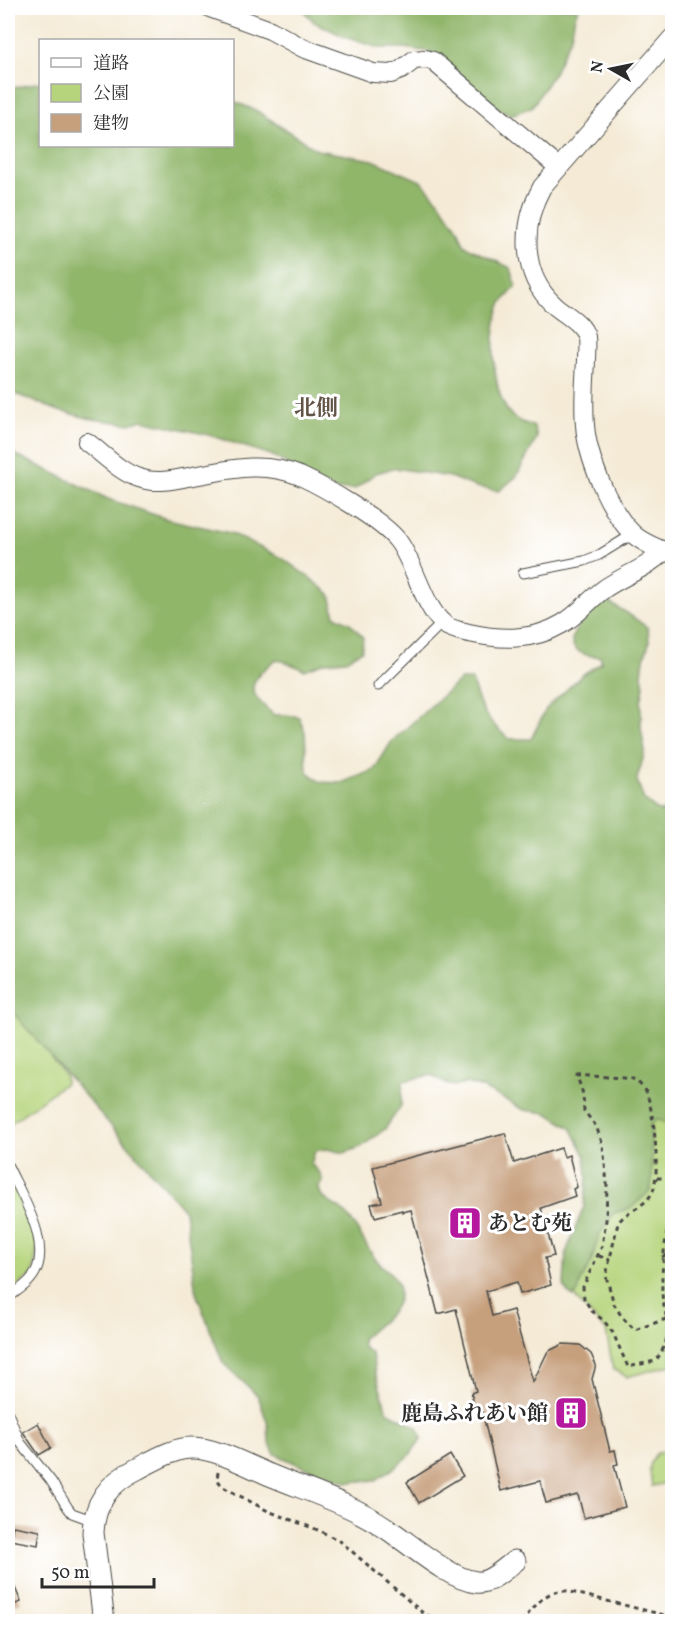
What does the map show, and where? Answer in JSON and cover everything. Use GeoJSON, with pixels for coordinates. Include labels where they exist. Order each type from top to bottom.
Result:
{"type":"FeatureCollection","features":[{"type":"Feature","properties":{"kind":"street"},"geometry":{"type":"LineString","coordinates":[[210,8],[270,30],[313,52],[373,74],[391,74],[414,60],[433,61],[558,167]]}},
{"type":"Feature","properties":{"kind":"street"},"geometry":{"type":"LineString","coordinates":[[87,442],[125,471],[138,478],[156,482],[251,466],[273,467],[300,476],[336,495],[388,531],[398,542],[442,623],[460,631],[501,639],[550,631],[575,615],[602,590],[668,552],[633,534],[616,512],[597,473],[590,453],[585,425],[586,337],[577,323],[548,299],[537,284],[528,257],[527,241],[536,198],[558,167],[671,36]]}},
{"type":"Feature","properties":{"kind":"street"},"geometry":{"type":"LineString","coordinates":[[104,1622],[94,1521],[96,1510],[108,1488],[118,1479],[174,1452],[192,1448],[224,1456],[353,1510],[384,1527],[440,1566],[460,1577],[477,1582],[492,1578],[515,1561]]}},
{"type":"Feature","properties":{"kind":"lane"},"geometry":{"type":"LineString","coordinates":[[523,573],[584,561],[599,555],[633,534]]}},
{"type":"Feature","properties":{"kind":"lane"},"geometry":{"type":"LineString","coordinates":[[378,686],[442,623]]}},
{"type":"Feature","properties":{"kind":"lane"},"geometry":{"type":"LineString","coordinates":[[8,1166],[35,1225],[40,1244],[39,1260],[34,1275],[8,1298]]}},
{"type":"Feature","properties":{"kind":"lane"},"geometry":{"type":"LineString","coordinates":[[8,1413],[20,1442],[51,1481],[68,1508],[72,1513],[94,1521]]}},
{"type":"Feature","properties":{"kind":"path"},"geometry":{"type":"LineString","coordinates":[[666,1319],[634,1330],[614,1304],[606,1276],[618,1223],[623,1216],[638,1208],[648,1199],[657,1178],[653,1119],[645,1090],[632,1078],[577,1076],[583,1094],[584,1111],[596,1126],[603,1145],[607,1184],[606,1220],[602,1246],[583,1287],[584,1299],[613,1333],[628,1367],[655,1361],[660,1356],[668,1331],[666,1319],[663,1312],[662,1257],[672,1198]]}},
{"type":"Feature","properties":{"kind":"path"},"geometry":{"type":"LineString","coordinates":[[657,1178],[672,1178]]}},
{"type":"Feature","properties":{"kind":"path"},"geometry":{"type":"LineString","coordinates":[[662,1257],[672,1251]]}},
{"type":"Feature","properties":{"kind":"path"},"geometry":{"type":"LineString","coordinates":[[598,1256],[610,1260]]}},
{"type":"Feature","properties":{"kind":"path"},"geometry":{"type":"LineString","coordinates":[[224,1456],[217,1479],[223,1486],[268,1511],[340,1541],[424,1614],[445,1622]]}},
{"type":"Feature","properties":{"kind":"path"},"geometry":{"type":"LineString","coordinates":[[521,1622],[549,1593],[555,1590],[672,1617]]}},
{"type":"Feature","properties":{"kind":"green space"},"geometry":{"type":"Polygon","coordinates":[[[301,8],[579,8],[571,36],[554,73],[532,107],[511,115],[492,105],[431,52],[404,48],[379,48],[347,38],[314,22],[301,8]]]}},
{"type":"Feature","properties":{"kind":"green space"},"geometry":{"type":"Polygon","coordinates":[[[39,82],[39,147],[234,147],[234,101],[257,111],[317,150],[373,160],[421,181],[439,201],[458,229],[465,246],[511,268],[516,287],[501,305],[497,316],[494,346],[496,379],[506,407],[513,417],[534,427],[537,438],[516,477],[499,491],[476,487],[450,477],[395,468],[376,473],[355,489],[332,490],[273,456],[213,436],[142,420],[130,424],[92,419],[59,411],[8,391],[8,89],[39,82]]]}},
{"type":"Feature","properties":{"kind":"green space"},"geometry":{"type":"Polygon","coordinates":[[[8,451],[108,499],[167,519],[230,533],[282,558],[330,594],[335,616],[350,623],[363,637],[362,650],[346,660],[325,662],[305,670],[275,660],[259,675],[253,688],[258,700],[274,715],[299,717],[305,732],[307,771],[320,782],[341,783],[374,770],[392,741],[460,680],[472,680],[485,714],[509,739],[531,739],[546,709],[583,674],[601,663],[601,657],[587,655],[577,650],[572,638],[580,623],[598,603],[608,602],[648,628],[649,643],[644,659],[642,674],[644,686],[641,702],[641,728],[645,751],[637,780],[644,800],[658,811],[672,813],[672,1129],[669,1124],[656,1119],[651,1125],[652,1180],[650,1191],[631,1208],[614,1213],[599,1235],[591,1263],[578,1292],[573,1297],[564,1285],[566,1253],[584,1206],[587,1177],[585,1155],[571,1128],[547,1113],[524,1110],[483,1088],[466,1083],[452,1085],[431,1075],[403,1081],[401,1106],[385,1129],[361,1147],[344,1153],[327,1149],[315,1151],[311,1164],[320,1173],[323,1182],[319,1186],[321,1195],[348,1216],[374,1257],[394,1277],[398,1287],[399,1296],[396,1304],[391,1312],[362,1339],[362,1346],[372,1354],[387,1411],[417,1427],[422,1438],[409,1456],[376,1480],[348,1482],[275,1454],[269,1443],[268,1425],[258,1396],[223,1363],[196,1293],[185,1211],[8,1007],[8,451]]]}},
{"type":"Feature","properties":{"kind":"green space"},"geometry":{"type":"Polygon","coordinates":[[[8,997],[65,1076],[65,1083],[8,1125],[8,997]]]}},
{"type":"Feature","properties":{"kind":"green space"},"geometry":{"type":"Polygon","coordinates":[[[672,1085],[672,1365],[627,1377],[613,1369],[606,1331],[577,1300],[571,1284],[594,1185],[672,1085]]]}},
{"type":"Feature","properties":{"kind":"green space"},"geometry":{"type":"Polygon","coordinates":[[[8,1171],[38,1241],[33,1274],[8,1294],[8,1171]]]}},
{"type":"Feature","properties":{"kind":"green space"},"geometry":{"type":"Polygon","coordinates":[[[672,1446],[672,1482],[652,1486],[650,1468],[652,1461],[657,1453],[666,1452],[672,1446]]]}},
{"type":"Feature","properties":{"kind":"building"},"geometry":{"type":"Polygon","coordinates":[[[505,1133],[514,1163],[561,1148],[564,1157],[569,1155],[577,1187],[573,1189],[575,1196],[541,1208],[554,1256],[545,1258],[551,1285],[520,1294],[517,1282],[486,1291],[492,1316],[513,1310],[533,1382],[547,1353],[563,1344],[580,1345],[591,1354],[596,1365],[592,1379],[610,1451],[615,1450],[618,1464],[614,1465],[625,1507],[584,1518],[578,1495],[546,1503],[540,1481],[501,1491],[481,1407],[475,1408],[471,1393],[476,1391],[456,1309],[438,1314],[411,1210],[375,1217],[371,1204],[382,1202],[373,1167],[505,1133]]]}},
{"type":"Feature","properties":{"kind":"building"},"geometry":{"type":"Polygon","coordinates":[[[38,1423],[51,1448],[39,1455],[23,1432],[38,1423]]]}},
{"type":"Feature","properties":{"kind":"building"},"geometry":{"type":"Polygon","coordinates":[[[450,1455],[463,1476],[419,1503],[407,1482],[450,1455]]]}},
{"type":"Feature","properties":{"kind":"building"},"geometry":{"type":"Polygon","coordinates":[[[13,1526],[40,1531],[38,1545],[10,1540],[13,1526]]]}},
{"type":"Feature","properties":{"kind":"building"},"geometry":{"type":"Polygon","coordinates":[[[8,1571],[21,1602],[8,1607],[8,1571]]]}},
{"type":"Feature","properties":{"kind":"place","name":"あとむ苑"},"geometry":{"type":"Point","coordinates":[465,1223]}},
{"type":"Feature","properties":{"kind":"place","name":"鹿島ふれあい館"},"geometry":{"type":"Point","coordinates":[571,1413]}},
{"type":"Feature","properties":{"kind":"district","name":"北側"},"geometry":{"type":"Point","coordinates":[316,407]}}]}
